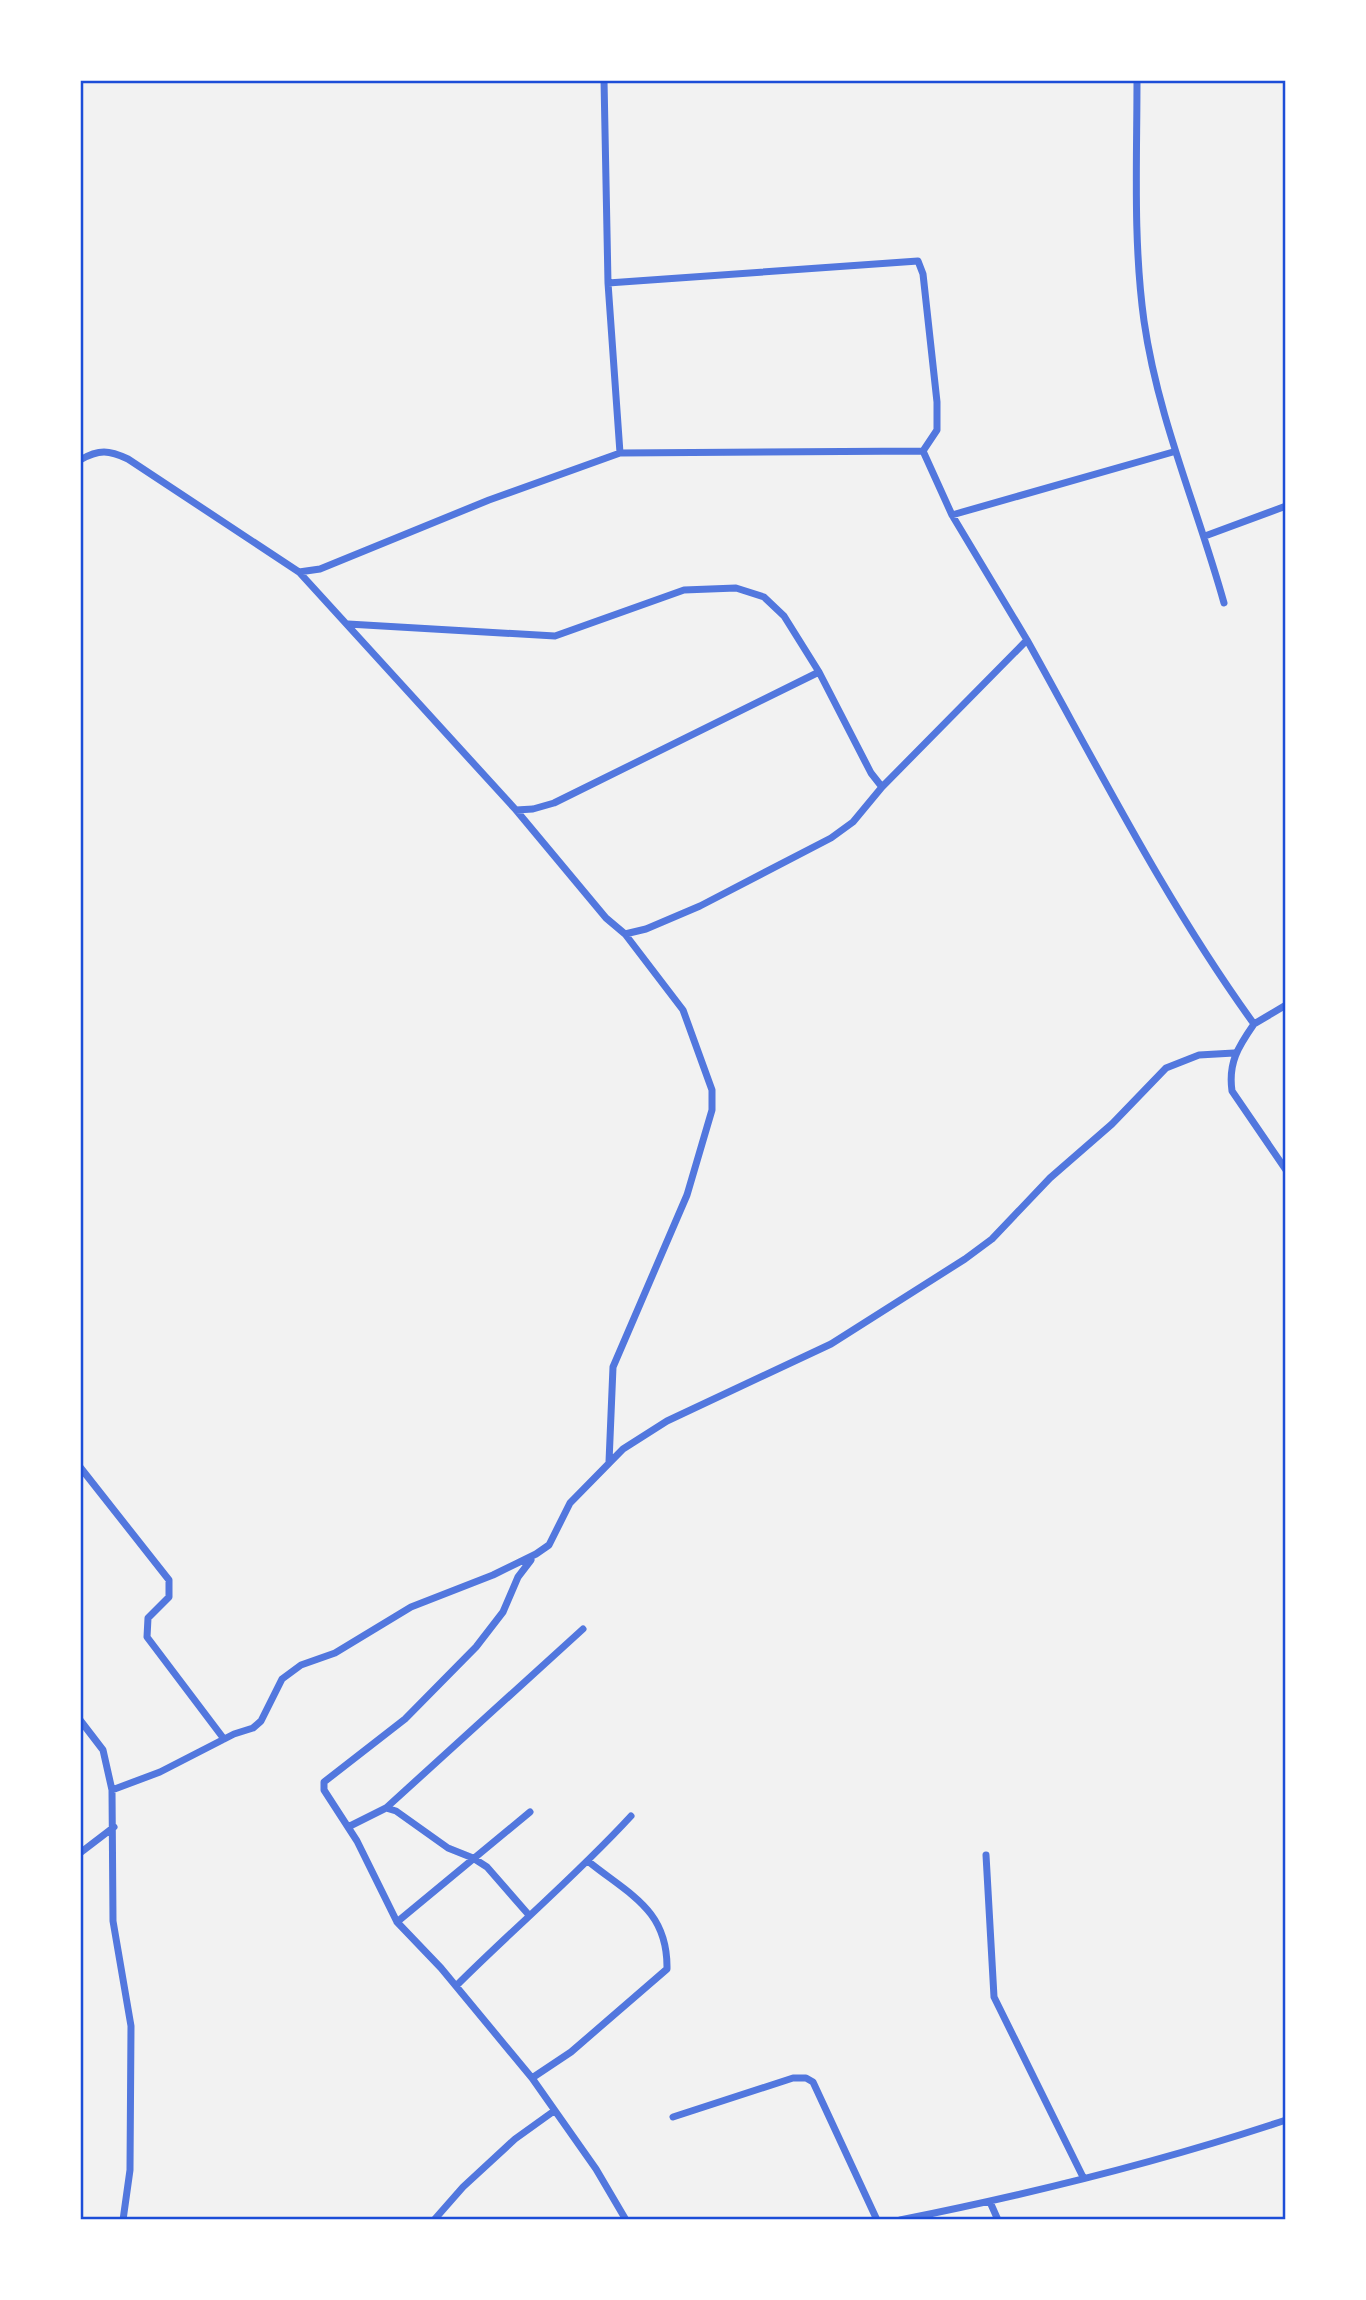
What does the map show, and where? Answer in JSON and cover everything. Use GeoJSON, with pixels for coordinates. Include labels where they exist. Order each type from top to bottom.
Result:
{"type":"FeatureCollection","features":[{"type":"Feature","properties":{"kind":"street"},"geometry":{"type":"LineString","coordinates":[[604,80],[608,283],[620,453]]}},
{"type":"Feature","properties":{"kind":"street"},"geometry":{"type":"LineString","coordinates":[[1137,80],[1137,258],[1144,323],[1173,452],[1205,536],[1224,603]]}},
{"type":"Feature","properties":{"kind":"street"},"geometry":{"type":"LineString","coordinates":[[608,283],[918,261],[923,274],[937,402],[937,430],[923,451]]}},
{"type":"Feature","properties":{"kind":"street"},"geometry":{"type":"LineString","coordinates":[[80,460],[96,451],[111,451],[128,459],[299,572],[516,810],[606,918],[625,934],[683,1010],[712,1090],[712,1110],[687,1195],[612,1367],[609,1463]]}},
{"type":"Feature","properties":{"kind":"street"},"geometry":{"type":"LineString","coordinates":[[299,572],[320,569],[489,500],[620,453],[923,451]]}},
{"type":"Feature","properties":{"kind":"street"},"geometry":{"type":"LineString","coordinates":[[923,451],[951,515],[1027,640],[1176,906],[1238,1006],[1254,1024]]}},
{"type":"Feature","properties":{"kind":"street"},"geometry":{"type":"LineString","coordinates":[[951,515],[1173,452]]}},
{"type":"Feature","properties":{"kind":"street"},"geometry":{"type":"LineString","coordinates":[[1205,536],[1286,506]]}},
{"type":"Feature","properties":{"kind":"street"},"geometry":{"type":"LineString","coordinates":[[347,624],[555,636],[684,590],[736,589],[764,597],[784,616],[818,673],[871,773],[882,787]]}},
{"type":"Feature","properties":{"kind":"street"},"geometry":{"type":"LineString","coordinates":[[625,934],[646,929],[700,906],[831,838],[853,822],[882,787],[1027,640]]}},
{"type":"Feature","properties":{"kind":"street"},"geometry":{"type":"LineString","coordinates":[[516,810],[533,810],[554,803],[818,673]]}},
{"type":"Feature","properties":{"kind":"street"},"geometry":{"type":"LineString","coordinates":[[1286,1005],[1254,1024],[1234,1052],[1230,1076],[1232,1091],[1286,1170]]}},
{"type":"Feature","properties":{"kind":"street"},"geometry":{"type":"LineString","coordinates":[[112,1790],[160,1772],[224,1739],[253,1728],[261,1721],[282,1679],[301,1665],[335,1653],[411,1607],[493,1576],[536,1554],[549,1545],[570,1503],[622,1449],[647,1433],[831,1344],[965,1259],[992,1238],[1050,1178],[1112,1124],[1166,1068],[1199,1055],[1234,1052]]}},
{"type":"Feature","properties":{"kind":"street"},"geometry":{"type":"LineString","coordinates":[[80,1467],[169,1580],[169,1597],[148,1618],[147,1637],[224,1739]]}},
{"type":"Feature","properties":{"kind":"street"},"geometry":{"type":"LineString","coordinates":[[536,1554],[518,1577],[498,1619],[452,1673],[405,1719],[324,1782],[324,1790],[348,1827],[397,1922],[456,1986],[532,2078],[596,2169],[626,2220]]}},
{"type":"Feature","properties":{"kind":"street"},"geometry":{"type":"LineString","coordinates":[[348,1827],[386,1808],[583,1629]]}},
{"type":"Feature","properties":{"kind":"street"},"geometry":{"type":"LineString","coordinates":[[80,1720],[103,1750],[112,1790],[113,1921],[131,2026],[130,2170],[122,2220]]}},
{"type":"Feature","properties":{"kind":"street"},"geometry":{"type":"LineString","coordinates":[[386,1808],[396,1811],[448,1849],[473,1858],[503,1883],[528,1914]]}},
{"type":"Feature","properties":{"kind":"street"},"geometry":{"type":"LineString","coordinates":[[397,1922],[530,1812]]}},
{"type":"Feature","properties":{"kind":"street"},"geometry":{"type":"LineString","coordinates":[[456,1986],[528,1914],[589,1861],[631,1816]]}},
{"type":"Feature","properties":{"kind":"street"},"geometry":{"type":"LineString","coordinates":[[80,1853],[114,1827]]}},
{"type":"Feature","properties":{"kind":"street"},"geometry":{"type":"LineString","coordinates":[[986,1855],[994,1997],[1083,2177]]}},
{"type":"Feature","properties":{"kind":"street"},"geometry":{"type":"LineString","coordinates":[[532,2078],[579,2045],[667,1969],[663,1932],[656,1917],[589,1861]]}},
{"type":"Feature","properties":{"kind":"street"},"geometry":{"type":"LineString","coordinates":[[673,2117],[793,2078],[806,2078],[813,2082],[825,2102],[877,2220]]}},
{"type":"Feature","properties":{"kind":"street"},"geometry":{"type":"LineString","coordinates":[[433,2220],[463,2187],[515,2139],[554,2111]]}},
{"type":"Feature","properties":{"kind":"street"},"geometry":{"type":"LineString","coordinates":[[900,2220],[990,2202],[1164,2157],[1286,2120]]}},
{"type":"Feature","properties":{"kind":"street"},"geometry":{"type":"LineString","coordinates":[[990,2202],[998,2220]]}}]}
